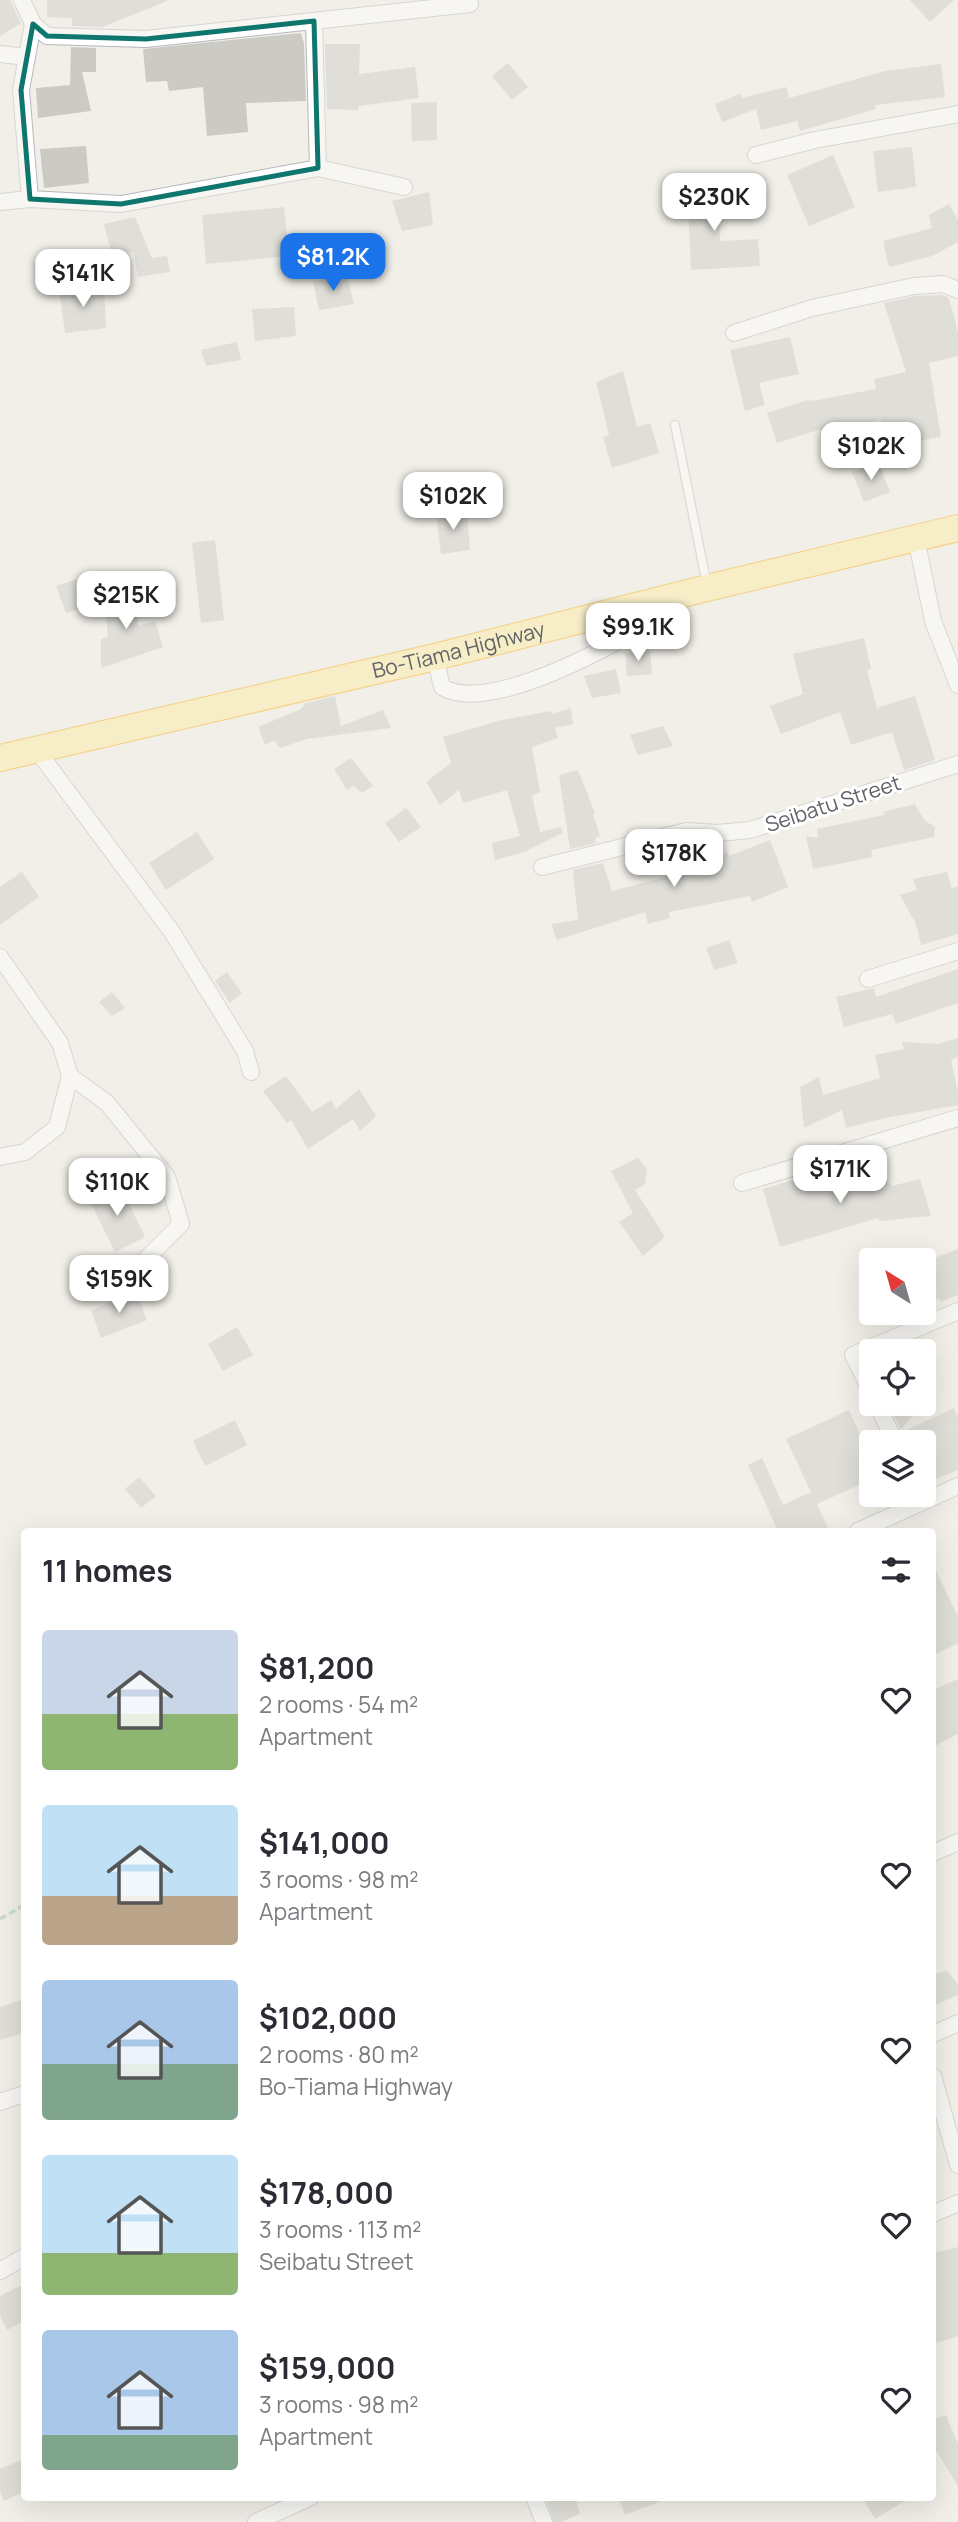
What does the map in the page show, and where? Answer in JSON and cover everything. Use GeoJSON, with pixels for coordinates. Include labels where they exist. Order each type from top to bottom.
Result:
{"type":"FeatureCollection","features":[{"type":"Feature","properties":{"kind":"highway","name":"Bo-Tiama Highway"},"geometry":{"type":"LineString","coordinates":[[0,758],[435,657],[958,528]]}},
{"type":"Feature","properties":{"kind":"street"},"geometry":{"type":"LineString","coordinates":[[22,0],[33,24],[47,36],[146,39],[314,21],[428,4],[470,4]]}},
{"type":"Feature","properties":{"kind":"street"},"geometry":{"type":"LineString","coordinates":[[314,21],[318,168]]}},
{"type":"Feature","properties":{"kind":"street"},"geometry":{"type":"LineString","coordinates":[[30,199],[22,90],[33,24]]}},
{"type":"Feature","properties":{"kind":"street"},"geometry":{"type":"LineString","coordinates":[[0,54],[27,57]]}},
{"type":"Feature","properties":{"kind":"street"},"geometry":{"type":"LineString","coordinates":[[756,155],[815,139],[958,114]]}},
{"type":"Feature","properties":{"kind":"street"},"geometry":{"type":"LineString","coordinates":[[0,202],[30,199],[121,204],[318,168],[404,187]]}},
{"type":"Feature","properties":{"kind":"street"},"geometry":{"type":"LineString","coordinates":[[734,333],[812,308],[914,286],[943,284],[958,290]]}},
{"type":"Feature","properties":{"kind":"street"},"geometry":{"type":"LineString","coordinates":[[916,538],[933,621],[958,685]]}},
{"type":"Feature","properties":{"kind":"street"},"geometry":{"type":"LineString","coordinates":[[435,657],[442,687],[454,694],[505,691],[587,658],[616,642],[620,631],[617,611]]}},
{"type":"Feature","properties":{"kind":"street"},"geometry":{"type":"LineString","coordinates":[[36,748],[172,932],[244,1051],[251,1072]]}},
{"type":"Feature","properties":{"kind":"street","name":"Seibatu Street"},"geometry":{"type":"LineString","coordinates":[[542,867],[686,831],[718,833],[750,830],[958,764]]}},
{"type":"Feature","properties":{"kind":"street"},"geometry":{"type":"LineString","coordinates":[[868,979],[958,951]]}},
{"type":"Feature","properties":{"kind":"street"},"geometry":{"type":"LineString","coordinates":[[0,957],[60,1043],[70,1076],[57,1127],[25,1152],[0,1157]]}},
{"type":"Feature","properties":{"kind":"street"},"geometry":{"type":"LineString","coordinates":[[70,1076],[107,1103],[167,1177],[181,1224],[143,1262],[90,1287]]}},
{"type":"Feature","properties":{"kind":"street"},"geometry":{"type":"LineString","coordinates":[[742,1183],[958,1118]]}},
{"type":"Feature","properties":{"kind":"street"},"geometry":{"type":"LineString","coordinates":[[890,1339],[958,1311]]}},
{"type":"Feature","properties":{"kind":"street"},"geometry":{"type":"LineString","coordinates":[[859,1352],[853,1354],[859,1366]]}},
{"type":"Feature","properties":{"kind":"street"},"geometry":{"type":"LineString","coordinates":[[936,1493],[958,1486]]}},
{"type":"Feature","properties":{"kind":"street"},"geometry":{"type":"LineString","coordinates":[[864,1528],[905,1507]]}},
{"type":"Feature","properties":{"kind":"street"},"geometry":{"type":"LineString","coordinates":[[936,1852],[958,1842]]}},
{"type":"Feature","properties":{"kind":"street"},"geometry":{"type":"LineString","coordinates":[[936,2033],[958,2023]]}},
{"type":"Feature","properties":{"kind":"street"},"geometry":{"type":"LineString","coordinates":[[936,2087],[958,2165]]}},
{"type":"Feature","properties":{"kind":"street"},"geometry":{"type":"LineString","coordinates":[[0,2102],[21,2095]]}},
{"type":"Feature","properties":{"kind":"street"},"geometry":{"type":"LineString","coordinates":[[936,2213],[958,2203]]}},
{"type":"Feature","properties":{"kind":"street"},"geometry":{"type":"LineString","coordinates":[[0,2271],[21,2259]]}},
{"type":"Feature","properties":{"kind":"street"},"geometry":{"type":"LineString","coordinates":[[256,2522],[302,2501]]}},
{"type":"Feature","properties":{"kind":"street"},"geometry":{"type":"LineString","coordinates":[[536,2501],[544,2522]]}},
{"type":"Feature","properties":{"kind":"lane"},"geometry":{"type":"LineString","coordinates":[[675,425],[707,588]]}},
{"type":"Feature","properties":{"kind":"path"},"geometry":{"type":"LineString","coordinates":[[0,1919],[21,1907]]}},
{"type":"Feature","properties":{"kind":"highlighted area"},"geometry":{"type":"Polygon","coordinates":[[[314,21],[318,168],[121,204],[30,199],[21,90],[33,24],[47,36],[146,39],[314,21]]]}},
{"type":"Feature","properties":{"kind":"building"},"geometry":{"type":"Polygon","coordinates":[[[0,0],[10,0],[21,23],[0,36],[0,0]]]}},
{"type":"Feature","properties":{"kind":"building"},"geometry":{"type":"Polygon","coordinates":[[[47,0],[167,1],[102,27],[72,26],[72,18],[47,17],[47,0]]]}},
{"type":"Feature","properties":{"kind":"building"},"geometry":{"type":"Polygon","coordinates":[[[910,0],[954,0],[930,22],[910,0]]]}},
{"type":"Feature","properties":{"kind":"building"},"geometry":{"type":"Polygon","coordinates":[[[301,33],[304,44],[306,101],[246,103],[248,132],[207,136],[203,87],[169,91],[167,81],[146,82],[143,49],[301,33]]]}},
{"type":"Feature","properties":{"kind":"building"},"geometry":{"type":"Polygon","coordinates":[[[325,44],[360,44],[359,74],[415,67],[419,98],[359,106],[358,110],[327,109],[325,44]]]}},
{"type":"Feature","properties":{"kind":"building"},"geometry":{"type":"Polygon","coordinates":[[[71,47],[96,48],[96,72],[82,72],[91,111],[38,118],[36,88],[70,85],[71,47]]]}},
{"type":"Feature","properties":{"kind":"building"},"geometry":{"type":"Polygon","coordinates":[[[508,63],[528,87],[512,100],[492,76],[508,63]]]}},
{"type":"Feature","properties":{"kind":"building"},"geometry":{"type":"Polygon","coordinates":[[[941,64],[945,97],[875,105],[876,109],[800,131],[797,121],[761,130],[756,109],[722,122],[715,104],[740,94],[742,98],[786,87],[789,97],[782,100],[885,71],[941,64]]]}},
{"type":"Feature","properties":{"kind":"building"},"geometry":{"type":"Polygon","coordinates":[[[437,102],[437,140],[412,141],[411,103],[437,102]]]}},
{"type":"Feature","properties":{"kind":"building"},"geometry":{"type":"Polygon","coordinates":[[[86,146],[89,183],[44,188],[40,149],[86,146]]]}},
{"type":"Feature","properties":{"kind":"building"},"geometry":{"type":"Polygon","coordinates":[[[912,147],[916,187],[878,192],[873,151],[912,147]]]}},
{"type":"Feature","properties":{"kind":"building"},"geometry":{"type":"Polygon","coordinates":[[[833,155],[855,207],[809,226],[787,175],[833,155]]]}},
{"type":"Feature","properties":{"kind":"building"},"geometry":{"type":"Polygon","coordinates":[[[717,181],[720,241],[758,239],[760,266],[691,270],[687,182],[717,181]]]}},
{"type":"Feature","properties":{"kind":"building"},"geometry":{"type":"Polygon","coordinates":[[[429,192],[433,225],[402,231],[392,201],[429,192]]]}},
{"type":"Feature","properties":{"kind":"building"},"geometry":{"type":"Polygon","coordinates":[[[949,204],[958,220],[958,242],[932,256],[889,267],[883,241],[932,228],[929,215],[949,204]]]}},
{"type":"Feature","properties":{"kind":"building"},"geometry":{"type":"Polygon","coordinates":[[[284,207],[289,256],[206,264],[202,215],[284,207]]]}},
{"type":"Feature","properties":{"kind":"building"},"geometry":{"type":"Polygon","coordinates":[[[135,217],[152,258],[167,256],[170,272],[138,277],[134,252],[112,256],[104,224],[135,217]]]}},
{"type":"Feature","properties":{"kind":"building"},"geometry":{"type":"Polygon","coordinates":[[[378,237],[381,264],[345,266],[341,238],[378,237]]]}},
{"type":"Feature","properties":{"kind":"building"},"geometry":{"type":"Polygon","coordinates":[[[347,275],[354,304],[319,310],[313,281],[347,275]]]}},
{"type":"Feature","properties":{"kind":"building"},"geometry":{"type":"Polygon","coordinates":[[[104,285],[106,328],[65,333],[59,290],[104,285]]]}},
{"type":"Feature","properties":{"kind":"building"},"geometry":{"type":"Polygon","coordinates":[[[915,296],[948,297],[954,316],[958,334],[958,356],[929,363],[941,437],[885,446],[881,420],[835,429],[834,425],[777,443],[767,413],[811,399],[812,401],[876,389],[874,379],[906,372],[884,303],[915,296]]]}},
{"type":"Feature","properties":{"kind":"building"},"geometry":{"type":"Polygon","coordinates":[[[294,307],[296,336],[255,341],[252,309],[294,307]]]}},
{"type":"Feature","properties":{"kind":"building"},"geometry":{"type":"Polygon","coordinates":[[[790,337],[799,374],[759,383],[765,405],[745,411],[730,350],[790,337]]]}},
{"type":"Feature","properties":{"kind":"building"},"geometry":{"type":"Polygon","coordinates":[[[237,342],[241,360],[206,366],[201,350],[237,342]]]}},
{"type":"Feature","properties":{"kind":"building"},"geometry":{"type":"Polygon","coordinates":[[[623,371],[637,427],[650,423],[659,453],[612,468],[603,437],[609,435],[596,382],[623,371]]]}},
{"type":"Feature","properties":{"kind":"building"},"geometry":{"type":"Polygon","coordinates":[[[878,462],[890,492],[864,502],[852,472],[878,462]]]}},
{"type":"Feature","properties":{"kind":"building"},"geometry":{"type":"Polygon","coordinates":[[[436,513],[467,513],[470,550],[441,554],[436,513]]]}},
{"type":"Feature","properties":{"kind":"building"},"geometry":{"type":"Polygon","coordinates":[[[215,540],[224,620],[201,623],[192,543],[215,540]]]}},
{"type":"Feature","properties":{"kind":"building"},"geometry":{"type":"Polygon","coordinates":[[[77,579],[88,607],[66,613],[56,586],[77,579]]]}},
{"type":"Feature","properties":{"kind":"building"},"geometry":{"type":"Polygon","coordinates":[[[135,591],[138,626],[155,621],[163,647],[101,668],[101,639],[108,637],[104,594],[135,591]]]}},
{"type":"Feature","properties":{"kind":"building"},"geometry":{"type":"Polygon","coordinates":[[[864,638],[871,669],[867,670],[877,708],[915,696],[935,760],[904,770],[892,732],[851,745],[840,712],[781,734],[770,706],[803,694],[793,654],[864,638]]]}},
{"type":"Feature","properties":{"kind":"building"},"geometry":{"type":"Polygon","coordinates":[[[650,651],[652,674],[627,676],[625,653],[650,651]]]}},
{"type":"Feature","properties":{"kind":"building"},"geometry":{"type":"Polygon","coordinates":[[[616,669],[621,693],[592,698],[584,676],[616,669]]]}},
{"type":"Feature","properties":{"kind":"building"},"geometry":{"type":"Polygon","coordinates":[[[335,696],[341,726],[383,710],[391,728],[307,739],[280,748],[274,740],[265,745],[258,727],[301,709],[306,703],[335,696]]]}},
{"type":"Feature","properties":{"kind":"building"},"geometry":{"type":"Polygon","coordinates":[[[571,708],[573,724],[555,728],[558,738],[532,747],[540,792],[532,796],[540,832],[561,827],[563,833],[524,852],[495,860],[492,843],[520,836],[507,790],[463,803],[459,790],[440,805],[426,782],[451,763],[443,737],[502,720],[551,711],[552,714],[571,708]]]}},
{"type":"Feature","properties":{"kind":"building"},"geometry":{"type":"Polygon","coordinates":[[[663,726],[673,746],[638,755],[630,735],[663,726]]]}},
{"type":"Feature","properties":{"kind":"building"},"geometry":{"type":"Polygon","coordinates":[[[351,758],[373,786],[362,793],[354,786],[347,790],[334,769],[351,758]]]}},
{"type":"Feature","properties":{"kind":"building"},"geometry":{"type":"Polygon","coordinates":[[[578,770],[595,813],[593,814],[600,836],[595,838],[596,843],[570,849],[559,775],[578,770]]]}},
{"type":"Feature","properties":{"kind":"building"},"geometry":{"type":"Polygon","coordinates":[[[915,804],[924,820],[935,827],[934,837],[871,850],[873,857],[813,869],[806,836],[818,838],[817,829],[884,815],[883,812],[915,804]]]}},
{"type":"Feature","properties":{"kind":"building"},"geometry":{"type":"Polygon","coordinates":[[[406,808],[421,827],[399,842],[385,823],[406,808]]]}},
{"type":"Feature","properties":{"kind":"building"},"geometry":{"type":"Polygon","coordinates":[[[197,832],[214,859],[166,890],[149,863],[197,832]]]}},
{"type":"Feature","properties":{"kind":"building"},"geometry":{"type":"Polygon","coordinates":[[[770,840],[788,887],[752,902],[750,896],[669,912],[670,918],[648,924],[645,912],[557,940],[551,924],[578,920],[573,870],[603,863],[612,891],[680,873],[679,870],[728,852],[729,856],[770,840]]]}},
{"type":"Feature","properties":{"kind":"building"},"geometry":{"type":"Polygon","coordinates":[[[22,872],[39,897],[0,925],[0,887],[22,872]]]}},
{"type":"Feature","properties":{"kind":"building"},"geometry":{"type":"Polygon","coordinates":[[[947,872],[952,889],[958,886],[958,934],[921,945],[916,924],[900,895],[917,890],[913,879],[947,872]]]}},
{"type":"Feature","properties":{"kind":"building"},"geometry":{"type":"Polygon","coordinates":[[[729,940],[738,963],[714,970],[706,948],[729,940]]]}},
{"type":"Feature","properties":{"kind":"building"},"geometry":{"type":"Polygon","coordinates":[[[958,969],[958,1003],[896,1024],[892,1014],[844,1027],[836,997],[874,988],[876,997],[958,969]]]}},
{"type":"Feature","properties":{"kind":"building"},"geometry":{"type":"Polygon","coordinates":[[[227,972],[242,993],[230,1003],[215,981],[227,972]]]}},
{"type":"Feature","properties":{"kind":"building"},"geometry":{"type":"Polygon","coordinates":[[[112,992],[125,1008],[112,1016],[99,1002],[112,992]]]}},
{"type":"Feature","properties":{"kind":"building"},"geometry":{"type":"Polygon","coordinates":[[[958,1038],[958,1057],[951,1060],[958,1091],[958,1105],[846,1128],[842,1110],[804,1128],[800,1087],[819,1077],[823,1095],[880,1078],[875,1055],[904,1049],[902,1042],[938,1044],[958,1038]]]}},
{"type":"Feature","properties":{"kind":"building"},"geometry":{"type":"Polygon","coordinates":[[[286,1076],[312,1112],[331,1100],[336,1109],[359,1089],[376,1116],[360,1131],[353,1119],[308,1149],[291,1120],[287,1123],[263,1091],[286,1076]]]}},
{"type":"Feature","properties":{"kind":"building"},"geometry":{"type":"Polygon","coordinates":[[[638,1158],[647,1169],[645,1184],[635,1190],[665,1237],[643,1256],[619,1222],[633,1213],[611,1171],[638,1158]]]}},
{"type":"Feature","properties":{"kind":"building"},"geometry":{"type":"Polygon","coordinates":[[[880,1172],[892,1186],[920,1179],[931,1216],[879,1221],[878,1218],[780,1247],[763,1189],[813,1174],[817,1186],[880,1172]]]}},
{"type":"Feature","properties":{"kind":"building"},"geometry":{"type":"Polygon","coordinates":[[[119,1184],[145,1237],[115,1252],[89,1199],[119,1184]]]}},
{"type":"Feature","properties":{"kind":"building"},"geometry":{"type":"Polygon","coordinates":[[[958,1249],[958,1295],[940,1302],[940,1298],[936,1300],[936,1257],[958,1249]]]}},
{"type":"Feature","properties":{"kind":"building"},"geometry":{"type":"Polygon","coordinates":[[[136,1293],[147,1320],[101,1338],[91,1310],[136,1293]]]}},
{"type":"Feature","properties":{"kind":"building"},"geometry":{"type":"Polygon","coordinates":[[[237,1327],[253,1355],[223,1371],[208,1344],[237,1327]]]}},
{"type":"Feature","properties":{"kind":"building"},"geometry":{"type":"Polygon","coordinates":[[[954,1408],[958,1417],[958,1470],[936,1479],[936,1430],[907,1430],[954,1408]]]}},
{"type":"Feature","properties":{"kind":"building"},"geometry":{"type":"Polygon","coordinates":[[[849,1410],[859,1432],[859,1485],[817,1504],[828,1528],[777,1528],[748,1465],[762,1458],[783,1505],[811,1492],[786,1439],[849,1410]]]}},
{"type":"Feature","properties":{"kind":"building"},"geometry":{"type":"Polygon","coordinates":[[[894,1416],[912,1416],[901,1429],[894,1416]]]}},
{"type":"Feature","properties":{"kind":"building"},"geometry":{"type":"Polygon","coordinates":[[[235,1420],[247,1445],[205,1466],[193,1441],[235,1420]]]}},
{"type":"Feature","properties":{"kind":"building"},"geometry":{"type":"Polygon","coordinates":[[[139,1477],[156,1496],[141,1508],[125,1489],[139,1477]]]}},
{"type":"Feature","properties":{"kind":"building"},"geometry":{"type":"Polygon","coordinates":[[[936,1570],[958,1617],[958,1643],[936,1654],[936,1570]]]}},
{"type":"Feature","properties":{"kind":"building"},"geometry":{"type":"Polygon","coordinates":[[[958,1679],[958,1734],[936,1745],[936,1689],[958,1679]]]}},
{"type":"Feature","properties":{"kind":"building"},"geometry":{"type":"Polygon","coordinates":[[[947,1970],[958,1985],[958,1995],[936,2005],[936,1974],[947,1970]]]}},
{"type":"Feature","properties":{"kind":"building"},"geometry":{"type":"Polygon","coordinates":[[[21,2000],[21,2034],[0,2040],[0,2007],[21,2000]]]}},
{"type":"Feature","properties":{"kind":"building"},"geometry":{"type":"Polygon","coordinates":[[[958,2247],[958,2336],[937,2343],[936,2340],[936,2252],[958,2247]]]}},
{"type":"Feature","properties":{"kind":"building"},"geometry":{"type":"Polygon","coordinates":[[[21,2286],[21,2323],[7,2330],[0,2315],[0,2296],[21,2286]]]}},
{"type":"Feature","properties":{"kind":"building"},"geometry":{"type":"Polygon","coordinates":[[[946,2415],[958,2444],[958,2486],[936,2451],[936,2419],[946,2415]]]}},
{"type":"Feature","properties":{"kind":"building"},"geometry":{"type":"Polygon","coordinates":[[[21,2460],[21,2493],[4,2501],[0,2491],[0,2469],[21,2460]]]}},
{"type":"Feature","properties":{"kind":"building"},"geometry":{"type":"Polygon","coordinates":[[[546,2501],[576,2501],[580,2514],[554,2522],[546,2501]]]}},
{"type":"Feature","properties":{"kind":"building"},"geometry":{"type":"Polygon","coordinates":[[[620,2501],[661,2501],[625,2515],[620,2501]]]}},
{"type":"Feature","properties":{"kind":"building"},"geometry":{"type":"Polygon","coordinates":[[[864,2501],[904,2501],[875,2519],[864,2501]]]}}]}
